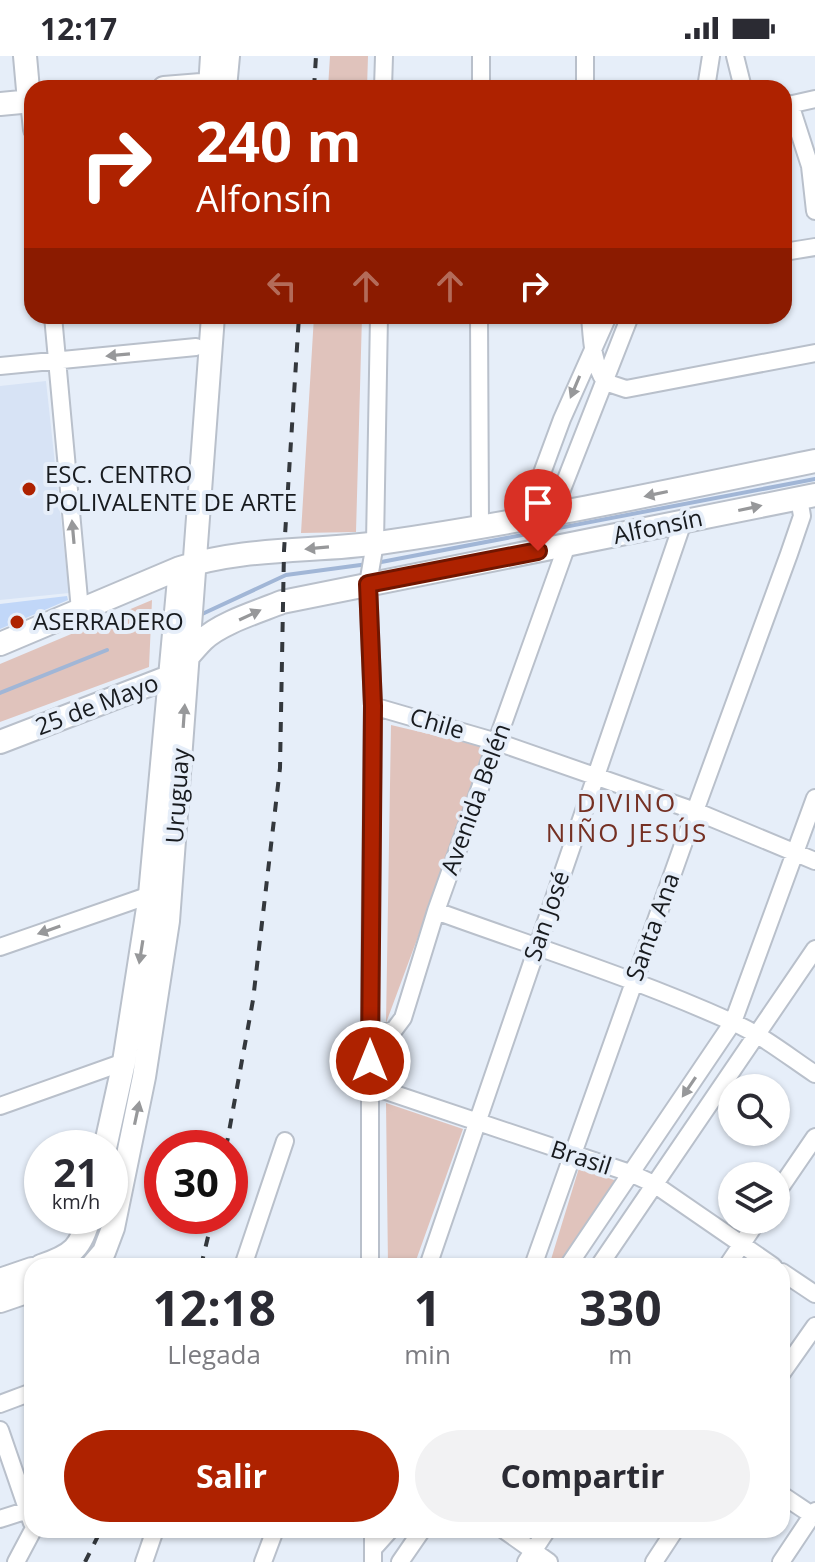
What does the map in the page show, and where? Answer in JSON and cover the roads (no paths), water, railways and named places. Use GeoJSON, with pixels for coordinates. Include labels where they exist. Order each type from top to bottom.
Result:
{"type":"FeatureCollection","features":[{"type":"Feature","properties":{"kind":"street"},"geometry":{"type":"LineString","coordinates":[[25,56],[28,80]]}},
{"type":"Feature","properties":{"kind":"street"},"geometry":{"type":"LineString","coordinates":[[212,56],[217,80]]}},
{"type":"Feature","properties":{"kind":"street"},"geometry":{"type":"LineString","coordinates":[[220,80],[228,56]]}},
{"type":"Feature","properties":{"kind":"street"},"geometry":{"type":"LineString","coordinates":[[383,80],[384,56]]}},
{"type":"Feature","properties":{"kind":"street"},"geometry":{"type":"LineString","coordinates":[[481,56],[481,80]]}},
{"type":"Feature","properties":{"kind":"street"},"geometry":{"type":"LineString","coordinates":[[585,56],[585,80]]}},
{"type":"Feature","properties":{"kind":"street"},"geometry":{"type":"LineString","coordinates":[[707,80],[711,56]]}},
{"type":"Feature","properties":{"kind":"street"},"geometry":{"type":"LineString","coordinates":[[735,56],[741,80]]}},
{"type":"Feature","properties":{"kind":"street"},"geometry":{"type":"LineString","coordinates":[[792,104],[815,99]]}},
{"type":"Feature","properties":{"kind":"street"},"geometry":{"type":"LineString","coordinates":[[0,104],[24,102]]}},
{"type":"Feature","properties":{"kind":"street"},"geometry":{"type":"LineString","coordinates":[[792,118],[810,166],[815,211]]}},
{"type":"Feature","properties":{"kind":"street"},"geometry":{"type":"LineString","coordinates":[[792,251],[815,247]]}},
{"type":"Feature","properties":{"kind":"street"},"geometry":{"type":"LineString","coordinates":[[54,324],[80,610]]}},
{"type":"Feature","properties":{"kind":"street","name":"Uruguay"},"geometry":{"type":"LineString","coordinates":[[91,1258],[104,1252],[113,1228],[144,1077],[168,921],[188,659],[187,565],[197,324]]}},
{"type":"Feature","properties":{"kind":"street","name":"Uruguay"},"geometry":{"type":"LineString","coordinates":[[109,1130],[124,1062],[150,895],[169,677],[187,565],[212,324]]}},
{"type":"Feature","properties":{"kind":"street"},"geometry":{"type":"LineString","coordinates":[[370,1258],[373,706],[368,580],[374,550],[379,324]]}},
{"type":"Feature","properties":{"kind":"street"},"geometry":{"type":"LineString","coordinates":[[479,324],[480,527]]}},
{"type":"Feature","properties":{"kind":"street"},"geometry":{"type":"LineString","coordinates":[[590,324],[596,368],[605,382],[626,389],[815,353]]}},
{"type":"Feature","properties":{"kind":"street"},"geometry":{"type":"LineString","coordinates":[[525,519],[562,419],[604,324]]}},
{"type":"Feature","properties":{"kind":"street"},"geometry":{"type":"LineString","coordinates":[[552,515],[627,324]]}},
{"type":"Feature","properties":{"kind":"street"},"geometry":{"type":"LineString","coordinates":[[0,366],[196,347]]}},
{"type":"Feature","properties":{"kind":"street","name":"Alfonsín"},"geometry":{"type":"LineString","coordinates":[[187,565],[226,556],[374,550],[815,461]]}},
{"type":"Feature","properties":{"kind":"street","name":"Alfonsín"},"geometry":{"type":"LineString","coordinates":[[188,659],[203,640],[262,610],[304,596],[368,580],[567,545],[807,496]]}},
{"type":"Feature","properties":{"kind":"street","name":"Santa Ana"},"geometry":{"type":"LineString","coordinates":[[536,1258],[789,554],[807,496]]}},
{"type":"Feature","properties":{"kind":"street","name":"San José"},"geometry":{"type":"LineString","coordinates":[[431,1258],[683,522]]}},
{"type":"Feature","properties":{"kind":"street","name":"Avenida Belén"},"geometry":{"type":"LineString","coordinates":[[370,1035],[394,1030],[403,1018],[436,911],[567,545]]}},
{"type":"Feature","properties":{"kind":"street"},"geometry":{"type":"LineString","coordinates":[[0,644],[187,565]]}},
{"type":"Feature","properties":{"kind":"street","name":"25 de Mayo"},"geometry":{"type":"LineString","coordinates":[[0,742],[169,677],[188,659]]}},
{"type":"Feature","properties":{"kind":"street","name":"Chile"},"geometry":{"type":"LineString","coordinates":[[373,706],[497,742],[597,776],[695,811],[815,861]]}},
{"type":"Feature","properties":{"kind":"street"},"geometry":{"type":"LineString","coordinates":[[573,1258],[733,1022],[815,798]]}},
{"type":"Feature","properties":{"kind":"street"},"geometry":{"type":"LineString","coordinates":[[0,947],[150,895]]}},
{"type":"Feature","properties":{"kind":"street"},"geometry":{"type":"LineString","coordinates":[[436,911],[733,1022],[815,1074]]}},
{"type":"Feature","properties":{"kind":"street"},"geometry":{"type":"LineString","coordinates":[[604,1258],[815,949]]}},
{"type":"Feature","properties":{"kind":"street"},"geometry":{"type":"LineString","coordinates":[[0,1106],[124,1062]]}},
{"type":"Feature","properties":{"kind":"street","name":"Brasil"},"geometry":{"type":"LineString","coordinates":[[371,1086],[630,1173],[654,1184],[761,1258]]}},
{"type":"Feature","properties":{"kind":"street"},"geometry":{"type":"LineString","coordinates":[[790,1174],[815,1137]]}},
{"type":"Feature","properties":{"kind":"street"},"geometry":{"type":"LineString","coordinates":[[246,1258],[285,1141]]}},
{"type":"Feature","properties":{"kind":"street"},"geometry":{"type":"LineString","coordinates":[[83,1258],[80,1246],[84,1234]]}},
{"type":"Feature","properties":{"kind":"street"},"geometry":{"type":"LineString","coordinates":[[732,1258],[748,1234]]}},
{"type":"Feature","properties":{"kind":"street"},"geometry":{"type":"LineString","coordinates":[[0,1280],[24,1272]]}},
{"type":"Feature","properties":{"kind":"street"},"geometry":{"type":"LineString","coordinates":[[790,1277],[815,1294]]}},
{"type":"Feature","properties":{"kind":"street"},"geometry":{"type":"LineString","coordinates":[[0,1301],[24,1293]]}},
{"type":"Feature","properties":{"kind":"street"},"geometry":{"type":"LineString","coordinates":[[790,1362],[815,1326]]}},
{"type":"Feature","properties":{"kind":"street"},"geometry":{"type":"LineString","coordinates":[[0,1404],[24,1395]]}},
{"type":"Feature","properties":{"kind":"street"},"geometry":{"type":"LineString","coordinates":[[0,1430],[24,1499]]}},
{"type":"Feature","properties":{"kind":"street"},"geometry":{"type":"LineString","coordinates":[[781,1562],[814,1513],[790,1500]]}},
{"type":"Feature","properties":{"kind":"street"},"geometry":{"type":"LineString","coordinates":[[0,1519],[24,1517]]}},
{"type":"Feature","properties":{"kind":"street"},"geometry":{"type":"LineString","coordinates":[[16,1562],[29,1538]]}},
{"type":"Feature","properties":{"kind":"street"},"geometry":{"type":"LineString","coordinates":[[144,1562],[152,1538]]}},
{"type":"Feature","properties":{"kind":"street"},"geometry":{"type":"LineString","coordinates":[[263,1562],[272,1538]]}},
{"type":"Feature","properties":{"kind":"street"},"geometry":{"type":"LineString","coordinates":[[373,1556],[385,1538]]}},
{"type":"Feature","properties":{"kind":"street"},"geometry":{"type":"LineString","coordinates":[[400,1562],[416,1538]]}},
{"type":"Feature","properties":{"kind":"street"},"geometry":{"type":"LineString","coordinates":[[512,1538],[529,1556],[549,1562]]}},
{"type":"Feature","properties":{"kind":"street"},"geometry":{"type":"LineString","coordinates":[[529,1556],[541,1538]]}},
{"type":"Feature","properties":{"kind":"street"},"geometry":{"type":"LineString","coordinates":[[654,1562],[670,1538]]}},
{"type":"Feature","properties":{"kind":"waterway"},"geometry":{"type":"LineString","coordinates":[[376,563],[815,479]]}},
{"type":"Feature","properties":{"kind":"waterway"},"geometry":{"type":"LineString","coordinates":[[200,615],[286,575],[368,564]]}},
{"type":"Feature","properties":{"kind":"waterway"},"geometry":{"type":"LineString","coordinates":[[0,693],[107,650]]}},
{"type":"Feature","properties":{"kind":"railway"},"geometry":{"type":"LineString","coordinates":[[314,80],[316,56]]}},
{"type":"Feature","properties":{"kind":"railway"},"geometry":{"type":"LineString","coordinates":[[229,1130],[253,1000],[280,768],[284,551],[298,324]]}},
{"type":"Feature","properties":{"kind":"railway"},"geometry":{"type":"LineString","coordinates":[[203,1258],[209,1234]]}},
{"type":"Feature","properties":{"kind":"railway"},"geometry":{"type":"LineString","coordinates":[[85,1562],[97,1538]]}},
{"type":"Feature","properties":{"kind":"place","name":"ESC. CENTRO POLIVALENTE DE ARTE"},"geometry":{"type":"Point","coordinates":[29,489]}},
{"type":"Feature","properties":{"kind":"place","name":"ASERRADERO"},"geometry":{"type":"Point","coordinates":[17,622]}},
{"type":"Feature","properties":{"kind":"district","name":"DIVINO NIÑO JESÚS"},"geometry":{"type":"Point","coordinates":[627,818]}}]}
